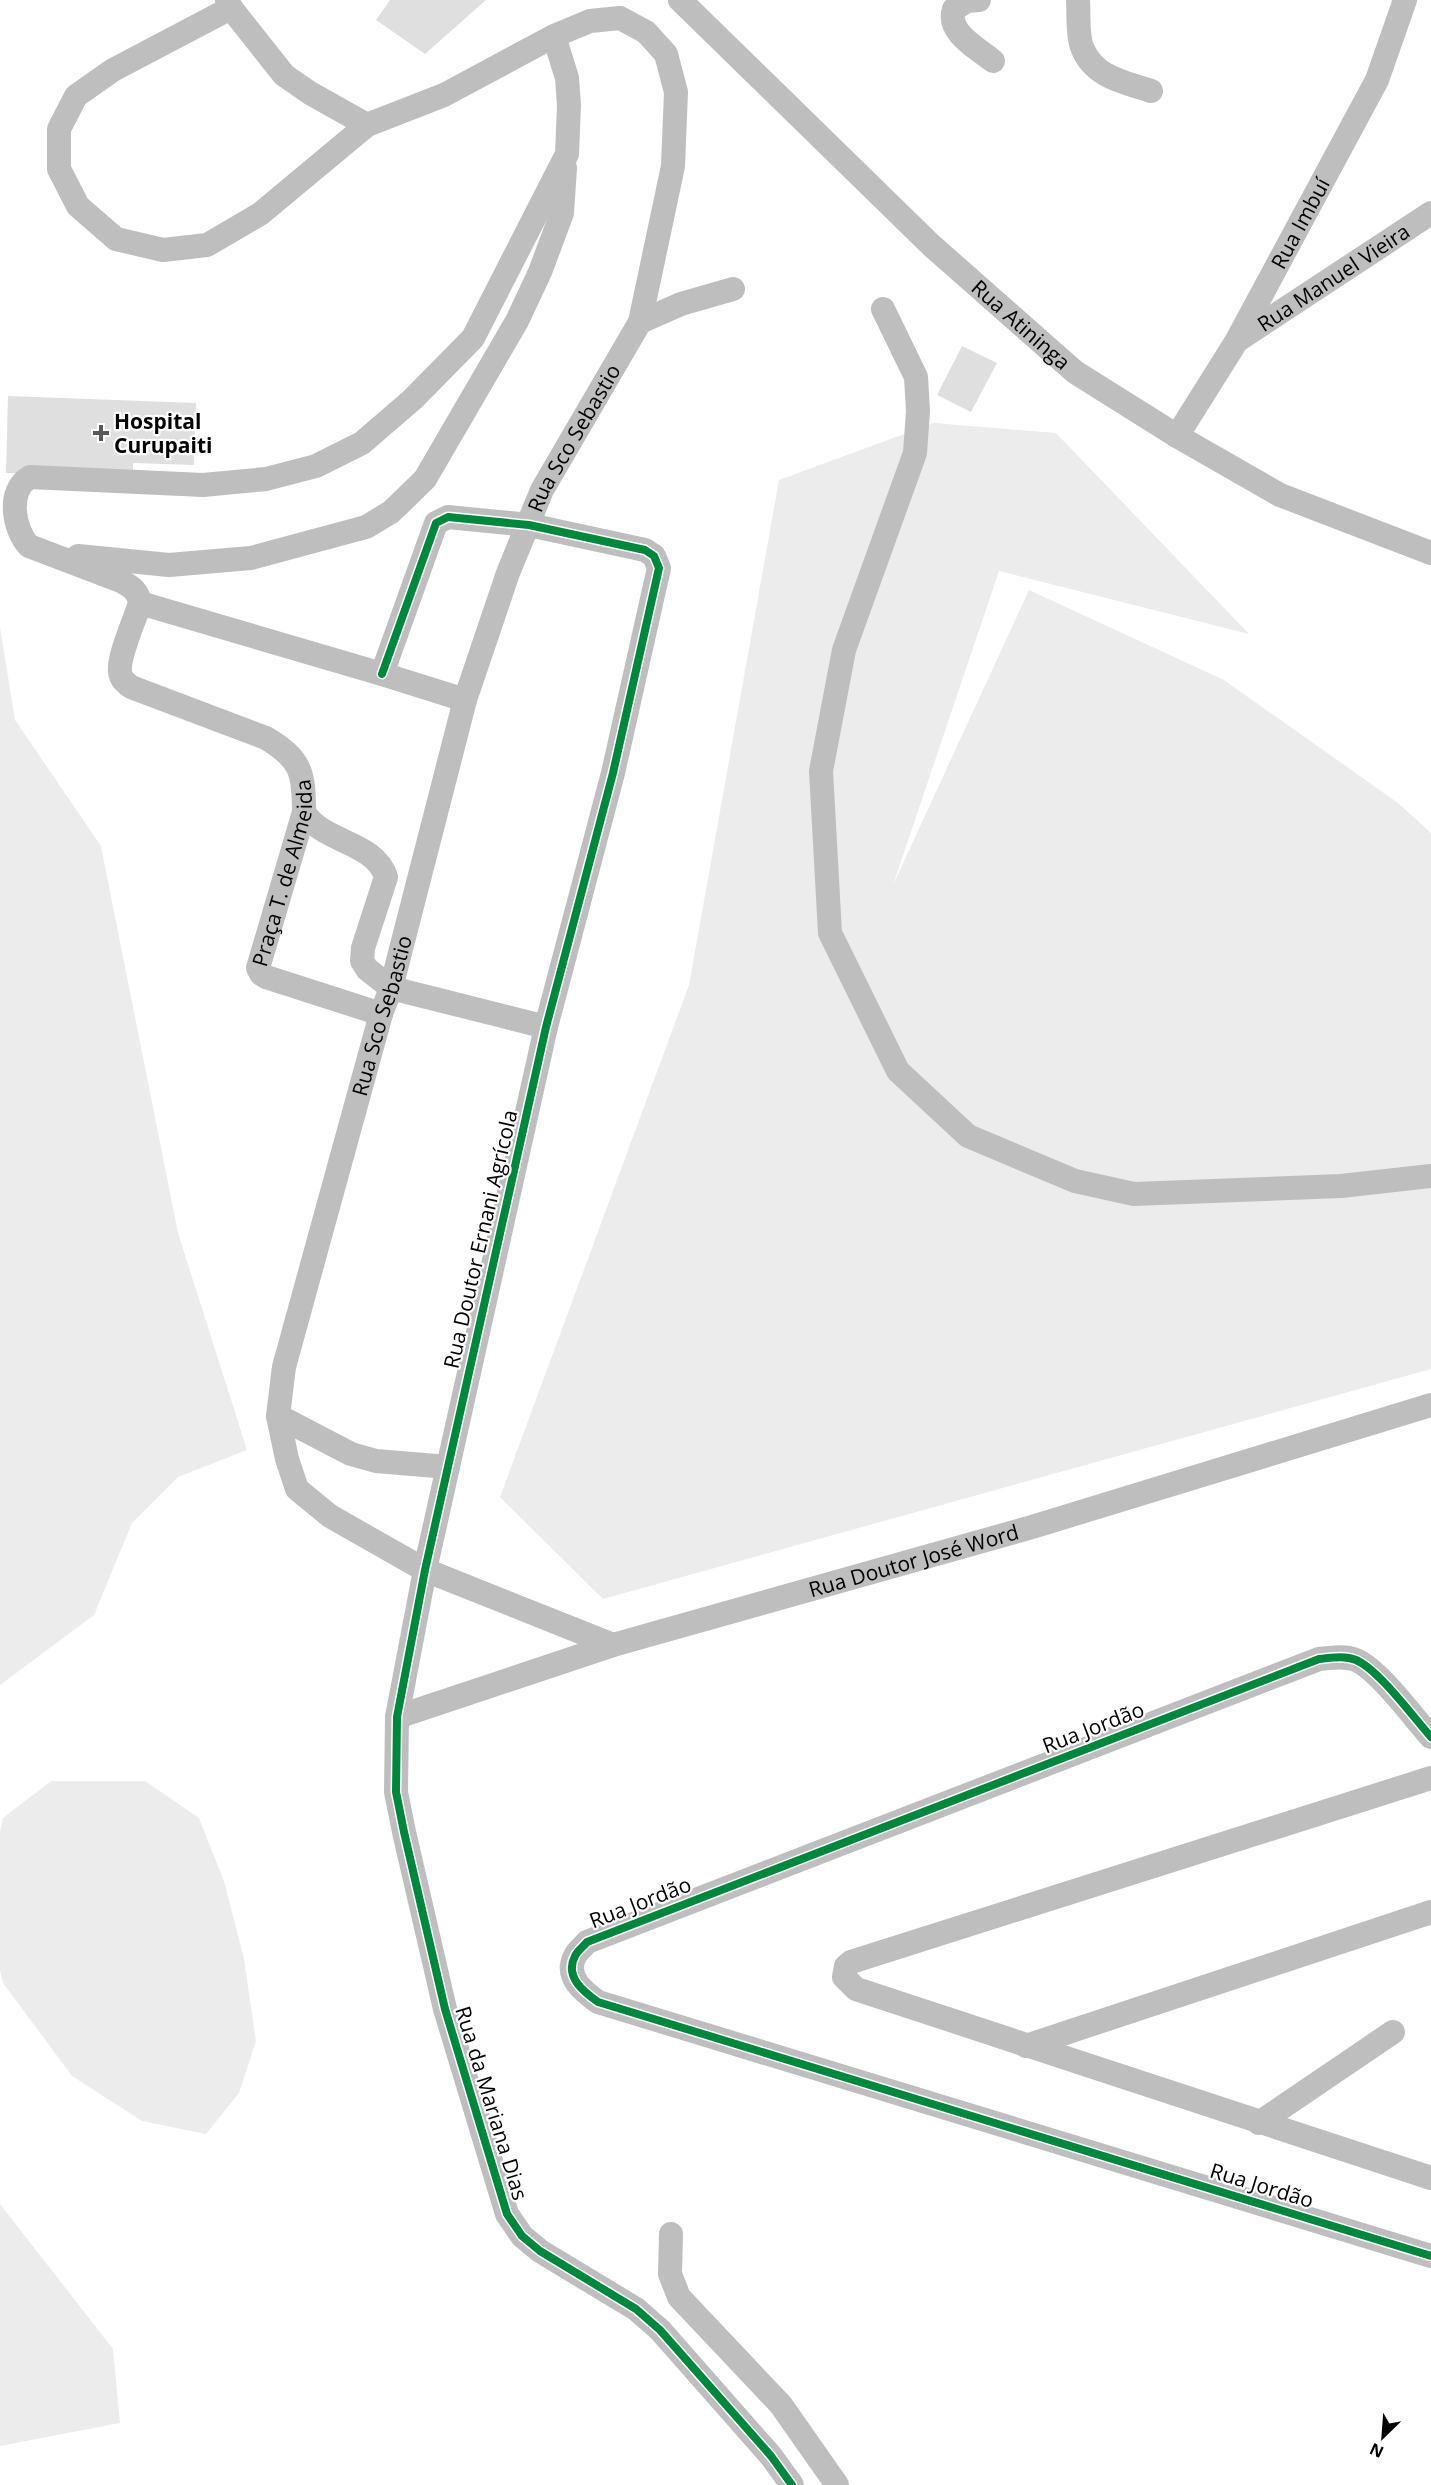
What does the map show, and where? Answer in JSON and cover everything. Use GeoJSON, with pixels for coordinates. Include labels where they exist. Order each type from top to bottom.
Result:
{"type":"FeatureCollection","features":[{"type":"Feature","properties":{"kind":"street","name":"Rua Atininga"},"geometry":{"type":"LineString","coordinates":[[680,0],[931,245],[1075,372],[1177,436],[1280,495],[1431,553]]}},
{"type":"Feature","properties":{"kind":"street"},"geometry":{"type":"LineString","coordinates":[[979,0],[967,1],[960,5],[954,9],[951,17],[957,31],[993,61]]}},
{"type":"Feature","properties":{"kind":"street"},"geometry":{"type":"LineString","coordinates":[[1078,0],[1082,46],[1091,62],[1100,72],[1151,90]]}},
{"type":"Feature","properties":{"kind":"street","name":"Rua Imbuí"},"geometry":{"type":"LineString","coordinates":[[1177,436],[1236,342],[1377,80],[1405,0]]}},
{"type":"Feature","properties":{"kind":"street"},"geometry":{"type":"LineString","coordinates":[[229,4],[284,75],[310,93],[367,125]]}},
{"type":"Feature","properties":{"kind":"street","name":"Rua Sco Sebastio"},"geometry":{"type":"LineString","coordinates":[[229,4],[113,70],[76,96],[59,129],[59,169],[78,206],[116,239],[163,250],[207,245],[260,214],[367,125],[444,95],[554,36],[590,21],[620,18],[646,32],[666,54],[676,92],[673,166],[640,322],[542,490],[508,573],[465,700],[391,988],[381,1014],[284,1367],[278,1416],[287,1459],[297,1489],[330,1516],[425,1570],[613,1645]]}},
{"type":"Feature","properties":{"kind":"street"},"geometry":{"type":"LineString","coordinates":[[40,552],[169,565],[251,558],[366,527],[391,512],[425,479],[517,321],[540,272],[562,213],[569,105],[567,78],[554,36]]}},
{"type":"Feature","properties":{"kind":"street"},"geometry":{"type":"LineString","coordinates":[[465,700],[140,603],[139,595],[132,587],[121,581],[29,546],[21,537],[16,526],[15,500],[22,481],[30,477],[203,485],[266,479],[316,466],[362,443],[414,399],[473,338],[567,154]]}},
{"type":"Feature","properties":{"kind":"street","name":"Rua Manuel Vieira"},"geometry":{"type":"LineString","coordinates":[[1236,342],[1431,213]]}},
{"type":"Feature","properties":{"kind":"street"},"geometry":{"type":"LineString","coordinates":[[640,322],[681,304],[733,289]]}},
{"type":"Feature","properties":{"kind":"street"},"geometry":{"type":"LineString","coordinates":[[883,309],[916,377],[918,411],[915,453],[844,651],[821,771],[830,933],[898,1071],[968,1136],[1075,1181],[1134,1194],[1341,1186],[1431,1176]]}},
{"type":"Feature","properties":{"kind":"street"},"geometry":{"type":"LineString","coordinates":[[382,674],[436,523],[441,518],[448,517],[529,525]]}},
{"type":"Feature","properties":{"kind":"street","name":"Rua Doutor Ernani Agrícola"},"geometry":{"type":"LineString","coordinates":[[397,1717],[425,1570],[546,1027],[613,773],[659,568],[654,556],[645,550],[529,525]]}},
{"type":"Feature","properties":{"kind":"street","name":"Praça T. de Almeida"},"geometry":{"type":"LineString","coordinates":[[140,603],[122,660],[120,671],[123,681],[131,687],[266,738],[286,750],[298,767],[304,789],[304,812],[258,968],[261,974],[381,1014]]}},
{"type":"Feature","properties":{"kind":"street"},"geometry":{"type":"LineString","coordinates":[[304,812],[313,825],[373,857],[383,866],[386,877],[363,948],[362,961],[367,969],[391,988],[546,1027]]}},
{"type":"Feature","properties":{"kind":"street","name":"Rua Doutor José Word"},"geometry":{"type":"LineString","coordinates":[[397,1717],[613,1645],[1032,1527],[1431,1406]]}},
{"type":"Feature","properties":{"kind":"street"},"geometry":{"type":"LineString","coordinates":[[278,1416],[351,1454],[376,1461],[448,1467]]}},
{"type":"Feature","properties":{"kind":"street","name":"Rua Jordão"},"geometry":{"type":"LineString","coordinates":[[1431,1737],[1373,1672],[1356,1660],[1341,1656],[1319,1659],[587,1942],[574,1957],[573,1974],[579,1988],[598,2002],[1431,2256]]}},
{"type":"Feature","properties":{"kind":"street","name":"Rua da Mariana Dias"},"geometry":{"type":"LineString","coordinates":[[397,1717],[396,1792],[404,1832],[445,2009],[507,2214],[522,2236],[540,2251],[636,2309],[660,2330],[771,2456],[792,2485]]}},
{"type":"Feature","properties":{"kind":"street"},"geometry":{"type":"LineString","coordinates":[[1431,1778],[851,1962],[846,1966],[844,1977],[856,1989],[1431,2178]]}},
{"type":"Feature","properties":{"kind":"street"},"geometry":{"type":"LineString","coordinates":[[1026,2046],[1431,1912]]}},
{"type":"Feature","properties":{"kind":"street"},"geometry":{"type":"LineString","coordinates":[[1259,2122],[1393,2032]]}},
{"type":"Feature","properties":{"kind":"street"},"geometry":{"type":"LineString","coordinates":[[671,2234],[670,2274],[679,2297],[781,2405],[837,2485]]}},
{"type":"Feature","properties":{"kind":"shaded area"},"geometry":{"type":"Polygon","coordinates":[[[934,423],[1056,433],[1249,634],[999,571],[893,885],[1029,590],[1224,680],[1398,803],[1431,833],[1431,1369],[603,1599],[500,1497],[689,985],[779,480],[934,423]]]}},
{"type":"Feature","properties":{"kind":"shaded area"},"geometry":{"type":"Polygon","coordinates":[[[0,627],[15,720],[101,846],[178,1233],[247,1450],[178,1477],[132,1523],[94,1615],[0,1685],[0,627]]]}},
{"type":"Feature","properties":{"kind":"shaded area"},"geometry":{"type":"Polygon","coordinates":[[[51,1781],[145,1781],[199,1818],[224,1881],[244,1959],[256,2041],[239,2093],[206,2134],[142,2121],[72,2076],[3,1983],[0,1970],[0,1832],[3,1818],[51,1781]]]}},
{"type":"Feature","properties":{"kind":"shaded area"},"geometry":{"type":"Polygon","coordinates":[[[0,2204],[113,2349],[120,2423],[0,2446],[0,2204]]]}},
{"type":"Feature","properties":{"kind":"building"},"geometry":{"type":"Polygon","coordinates":[[[390,0],[486,0],[425,54],[376,20],[390,0]]]}},
{"type":"Feature","properties":{"kind":"building"},"geometry":{"type":"Polygon","coordinates":[[[962,346],[997,363],[971,412],[937,395],[962,346]]]}},
{"type":"Feature","properties":{"kind":"building","name":"Hospital Curupaiti"},"geometry":{"type":"Polygon","coordinates":[[[8,396],[196,403],[194,465],[133,463],[133,477],[6,473],[8,396]]]}},
{"type":"Feature","properties":{"kind":"cycle path"},"geometry":{"type":"LineString","coordinates":[[382,674],[436,523],[448,517],[529,525],[645,550],[654,556],[659,568],[613,773],[546,1027],[425,1570],[397,1717],[396,1792],[445,2009],[507,2214],[522,2236],[540,2251],[636,2309],[660,2330],[771,2456],[792,2485]]}},
{"type":"Feature","properties":{"kind":"cycle path"},"geometry":{"type":"LineString","coordinates":[[1431,1737],[1385,1683],[1365,1665],[1347,1658],[1319,1659],[587,1942],[576,1954],[572,1964],[577,1983],[598,2002],[1431,2256]]}},
{"type":"Feature","properties":{"kind":"place","name":"Hospital Curupaiti"},"geometry":{"type":"Point","coordinates":[101,433]}}]}
